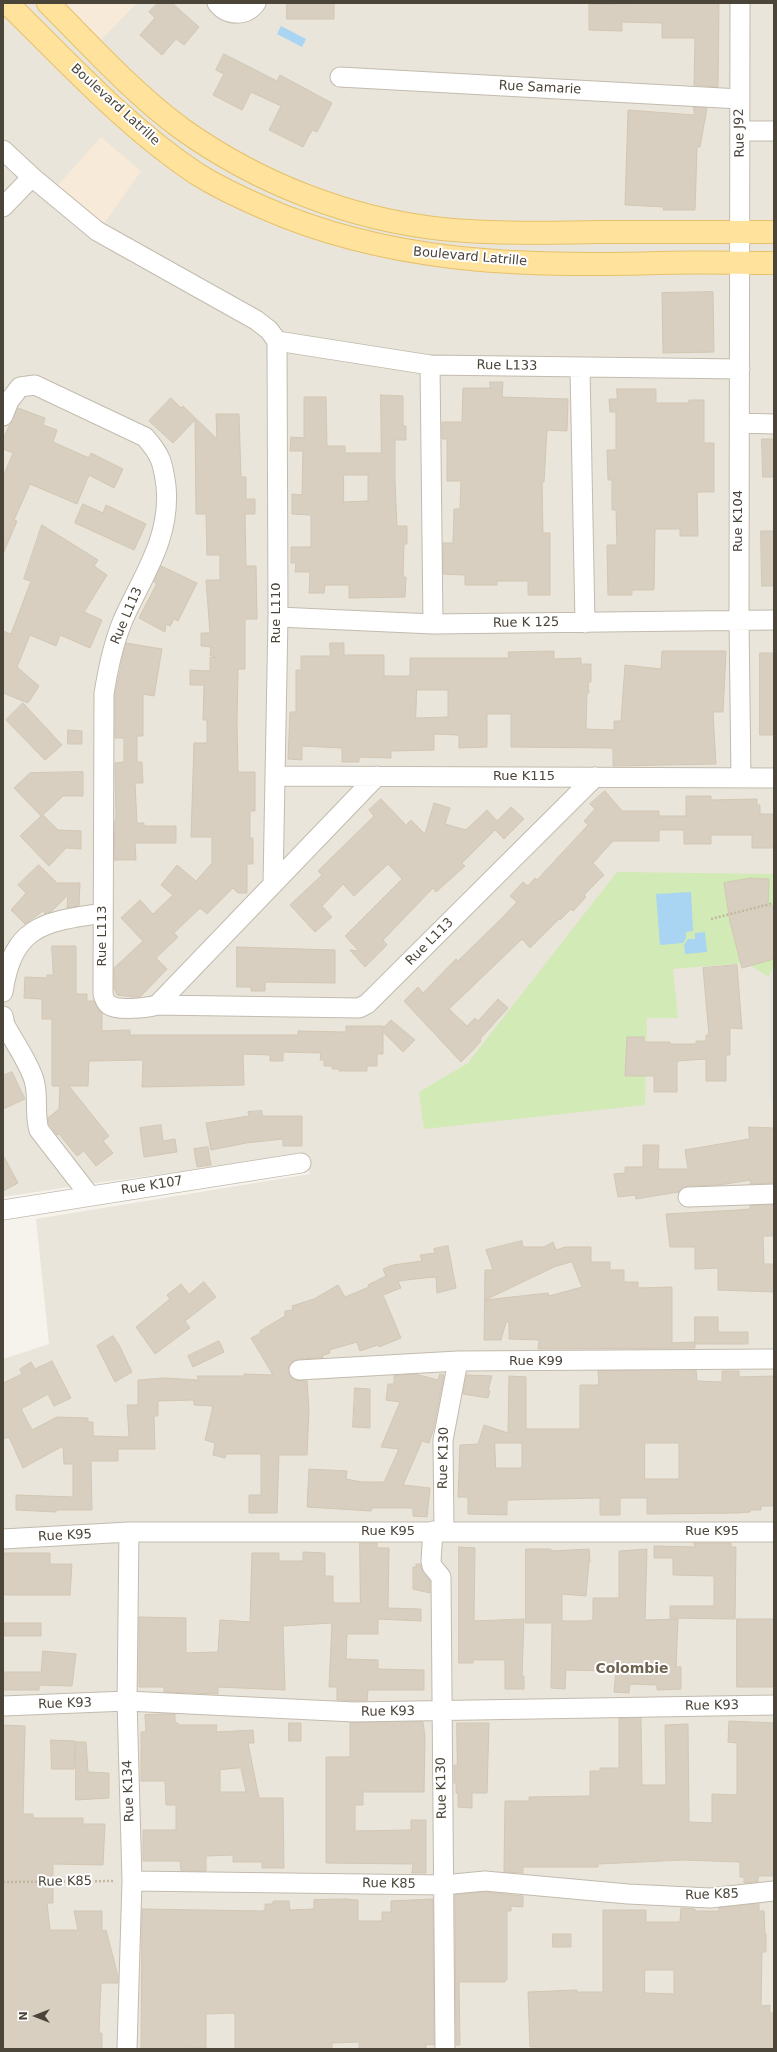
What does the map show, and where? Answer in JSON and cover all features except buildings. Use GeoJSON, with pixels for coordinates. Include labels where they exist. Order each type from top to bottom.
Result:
{"type":"FeatureCollection","features":[{"type":"Feature","properties":{"kind":"main road","name":"Boulevard Latrille"},"geometry":{"type":"LineString","coordinates":[[7,3],[121,114],[167,152],[226,191],[283,216],[337,235],[392,249],[440,257],[491,261],[628,264],[774,263]]}},
{"type":"Feature","properties":{"kind":"main road","name":"Boulevard Latrille"},"geometry":{"type":"LineString","coordinates":[[48,3],[138,93],[183,129],[238,164],[293,191],[344,209],[394,221],[432,227],[492,233],[774,232]]}},
{"type":"Feature","properties":{"kind":"street"},"geometry":{"type":"LineString","coordinates":[[217,3],[221,8],[229,12],[238,13],[247,11],[256,3]]}},
{"type":"Feature","properties":{"kind":"street","name":"Rue J92"},"geometry":{"type":"LineString","coordinates":[[739,263],[740,3]]}},
{"type":"Feature","properties":{"kind":"street","name":"Rue Samarie"},"geometry":{"type":"LineString","coordinates":[[340,77],[740,99]]}},
{"type":"Feature","properties":{"kind":"street"},"geometry":{"type":"LineString","coordinates":[[740,130],[774,131]]}},
{"type":"Feature","properties":{"kind":"street"},"geometry":{"type":"LineString","coordinates":[[3,150],[32,177],[103,235],[256,320],[269,330],[277,341]]}},
{"type":"Feature","properties":{"kind":"street"},"geometry":{"type":"LineString","coordinates":[[3,207],[32,177]]}},
{"type":"Feature","properties":{"kind":"street","name":"Rue K104"},"geometry":{"type":"LineString","coordinates":[[739,263],[739,621],[741,778]]}},
{"type":"Feature","properties":{"kind":"street","name":"Rue L133"},"geometry":{"type":"LineString","coordinates":[[277,341],[430,364],[580,368],[740,369]]}},
{"type":"Feature","properties":{"kind":"street","name":"Rue L110"},"geometry":{"type":"LineString","coordinates":[[273,884],[278,617],[277,341]]}},
{"type":"Feature","properties":{"kind":"street"},"geometry":{"type":"LineString","coordinates":[[430,364],[433,624]]}},
{"type":"Feature","properties":{"kind":"street"},"geometry":{"type":"LineString","coordinates":[[580,368],[584,622]]}},
{"type":"Feature","properties":{"kind":"street","name":"Rue L113"},"geometry":{"type":"LineString","coordinates":[[3,416],[9,401],[20,387],[35,385],[145,437],[157,450],[163,463],[167,496],[162,538],[123,621],[109,662],[104,694],[103,994],[105,1002],[110,1006],[144,1009],[157,1005],[359,1008],[367,1004],[595,777]]}},
{"type":"Feature","properties":{"kind":"street"},"geometry":{"type":"LineString","coordinates":[[740,423],[774,424]]}},
{"type":"Feature","properties":{"kind":"street","name":"Rue K 125"},"geometry":{"type":"LineString","coordinates":[[278,617],[433,624],[774,620]]}},
{"type":"Feature","properties":{"kind":"street","name":"Rue K115"},"geometry":{"type":"LineString","coordinates":[[275,776],[774,778]]}},
{"type":"Feature","properties":{"kind":"street"},"geometry":{"type":"LineString","coordinates":[[157,1005],[377,776]]}},
{"type":"Feature","properties":{"kind":"street"},"geometry":{"type":"LineString","coordinates":[[3,992],[11,956],[22,940],[36,929],[59,920],[103,913]]}},
{"type":"Feature","properties":{"kind":"street"},"geometry":{"type":"LineString","coordinates":[[3,1016],[5,1024],[34,1081],[36,1118],[39,1130],[90,1196]]}},
{"type":"Feature","properties":{"kind":"street","name":"Rue K107"},"geometry":{"type":"LineString","coordinates":[[3,1210],[301,1163]]}},
{"type":"Feature","properties":{"kind":"street"},"geometry":{"type":"LineString","coordinates":[[688,1197],[774,1194]]}},
{"type":"Feature","properties":{"kind":"street","name":"Rue K99"},"geometry":{"type":"LineString","coordinates":[[299,1370],[458,1361],[774,1359]]}},
{"type":"Feature","properties":{"kind":"street","name":"Rue K130"},"geometry":{"type":"LineString","coordinates":[[445,2049],[441,1577],[432,1566],[431,1561],[439,1532],[443,1440],[458,1361]]}},
{"type":"Feature","properties":{"kind":"street","name":"Rue K95"},"geometry":{"type":"LineString","coordinates":[[3,1539],[129,1532],[774,1532]]}},
{"type":"Feature","properties":{"kind":"street","name":"Rue K134"},"geometry":{"type":"LineString","coordinates":[[127,2049],[132,1881],[127,1701],[129,1532]]}},
{"type":"Feature","properties":{"kind":"street","name":"Rue K93"},"geometry":{"type":"LineString","coordinates":[[3,1706],[127,1701],[344,1712],[774,1705]]}},
{"type":"Feature","properties":{"kind":"street","name":"Rue K85"},"geometry":{"type":"LineString","coordinates":[[132,1881],[443,1885],[486,1881],[628,1894],[710,1898],[774,1891]]}},
{"type":"Feature","properties":{"kind":"path"},"geometry":{"type":"LineString","coordinates":[[711,919],[774,903]]}},
{"type":"Feature","properties":{"kind":"path","name":"Rue K85"},"geometry":{"type":"LineString","coordinates":[[3,1882],[132,1881]]}},
{"type":"Feature","properties":{"kind":"shaded area"},"geometry":{"type":"Polygon","coordinates":[[[3,3],[774,3],[774,2049],[3,2049],[3,1359],[49,1344],[36,1219],[310,1174],[303,1155],[3,1197],[3,3]]]}},
{"type":"Feature","properties":{"kind":"shaded area"},"geometry":{"type":"Polygon","coordinates":[[[65,3],[137,3],[101,40],[65,3]]]}},
{"type":"Feature","properties":{"kind":"shaded area"},"geometry":{"type":"Polygon","coordinates":[[[101,137],[141,171],[104,224],[58,185],[101,137]]]}},
{"type":"Feature","properties":{"kind":"shaded area"},"geometry":{"type":"Polygon","coordinates":[[[774,966],[774,1100],[769,1100],[769,976],[774,966]]]}},
{"type":"Feature","properties":{"kind":"green space"},"geometry":{"type":"Polygon","coordinates":[[[617,872],[774,874],[774,1100],[769,1100],[769,977],[746,963],[673,969],[678,1018],[647,1018],[645,1105],[424,1129],[419,1092],[468,1063],[617,872]]]}},
{"type":"Feature","properties":{"kind":"water"},"geometry":{"type":"Polygon","coordinates":[[[281,26],[306,39],[302,47],[277,34],[281,26]]]}},
{"type":"Feature","properties":{"kind":"water"},"geometry":{"type":"Polygon","coordinates":[[[691,892],[693,931],[686,932],[686,938],[683,943],[660,945],[656,894],[691,892]]]}},
{"type":"Feature","properties":{"kind":"water"},"geometry":{"type":"Polygon","coordinates":[[[705,932],[707,952],[685,954],[684,945],[688,939],[695,939],[695,933],[705,932]]]}},
{"type":"Feature","properties":{"kind":"district","name":"Colombie"},"geometry":{"type":"Point","coordinates":[632,1669]}}]}
